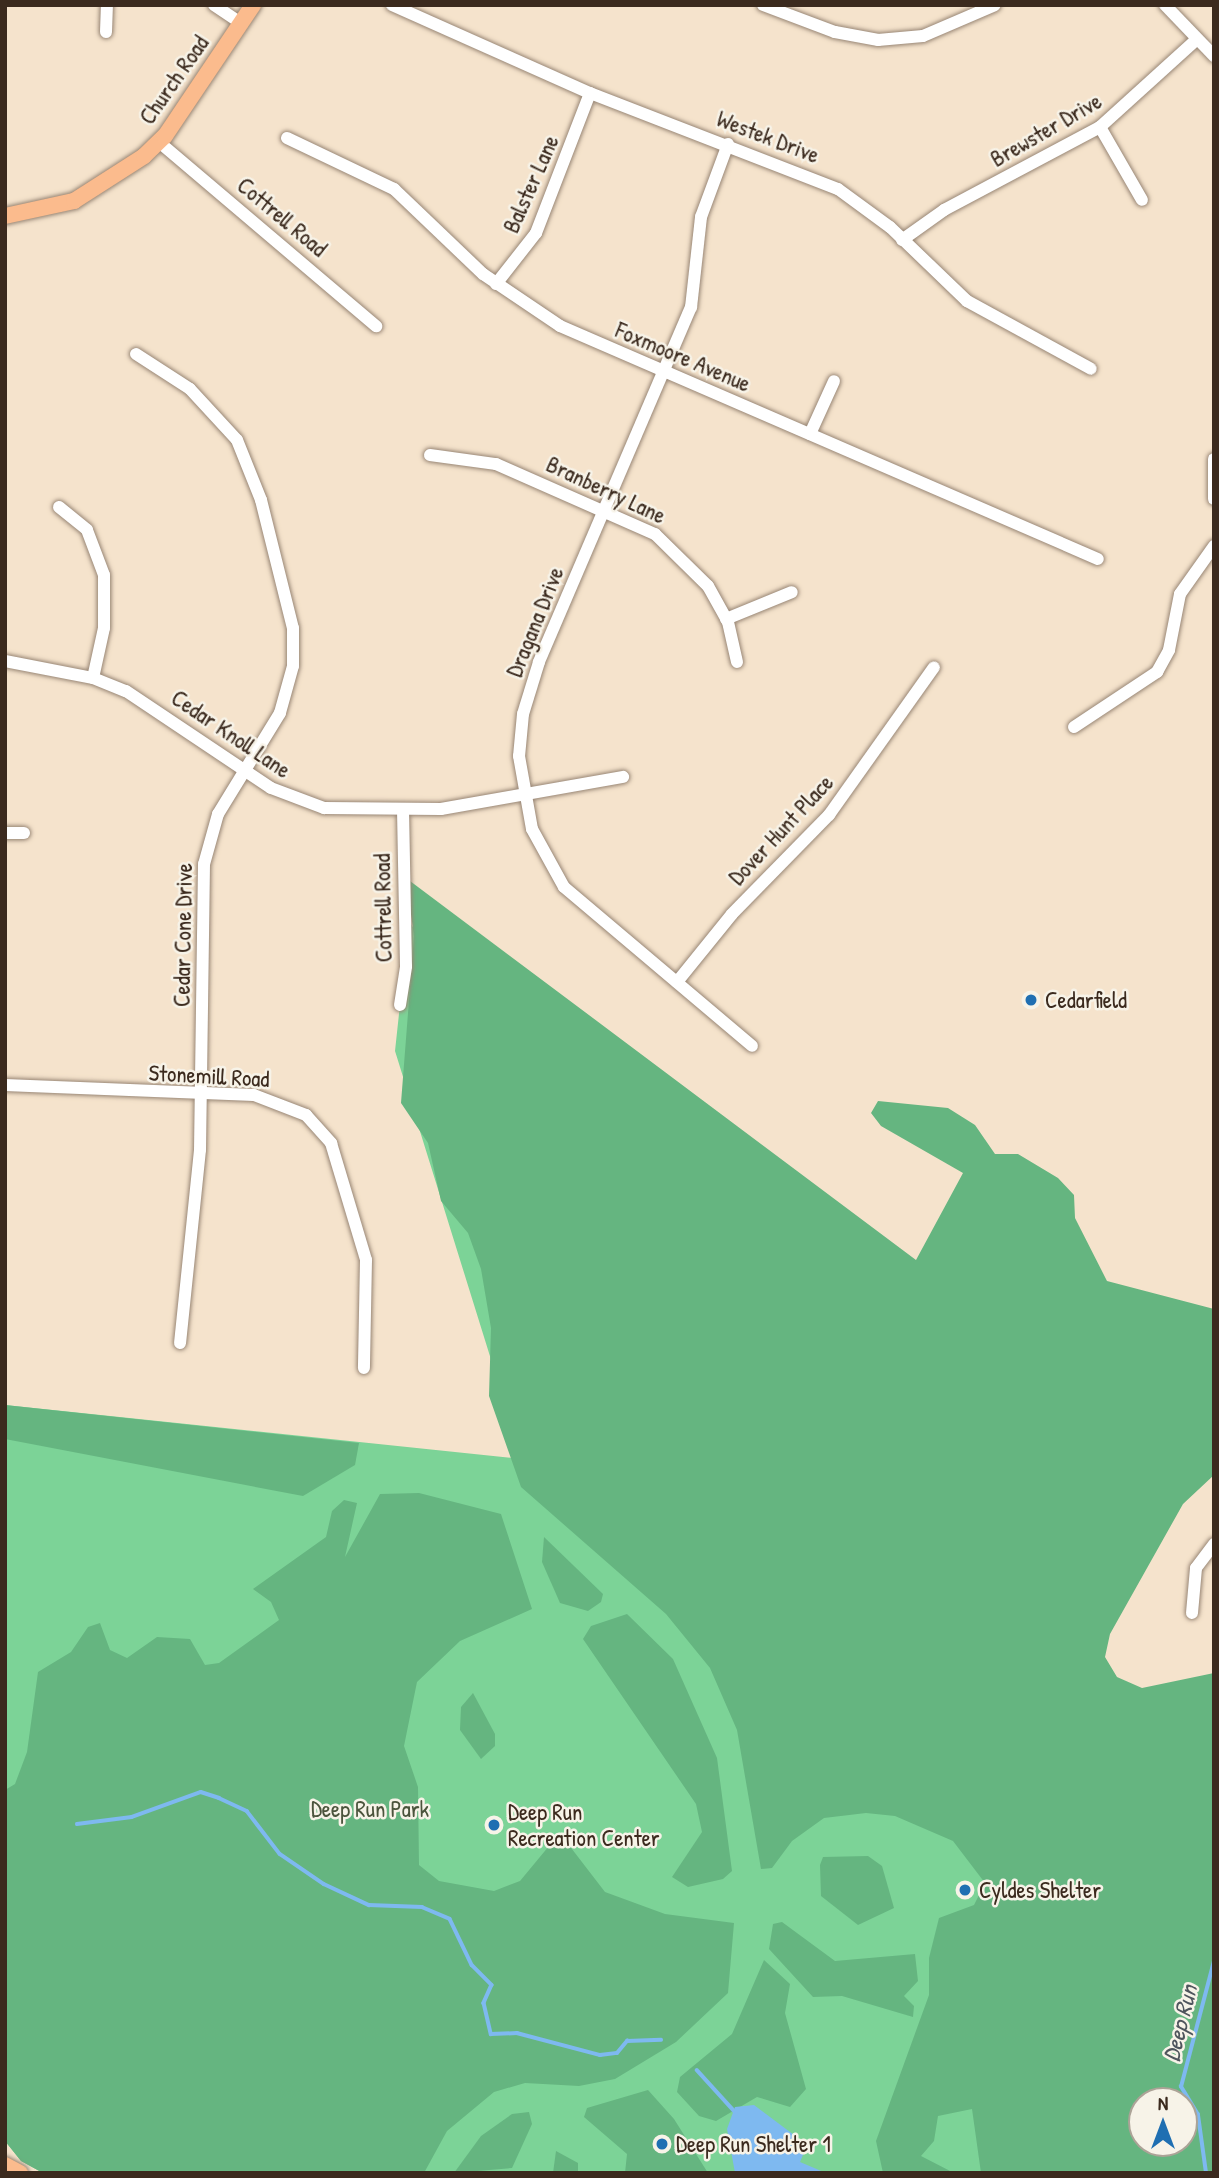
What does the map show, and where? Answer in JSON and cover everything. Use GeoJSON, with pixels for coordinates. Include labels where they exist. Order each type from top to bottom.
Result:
{"type":"FeatureCollection","features":[{"type":"Feature","properties":{"kind":"main road","name":"Church Road"},"geometry":{"type":"LineString","coordinates":[[5,216],[50,209],[94,192],[159,142],[253,5]]}},
{"type":"Feature","properties":{"kind":"main road"},"geometry":{"type":"LineString","coordinates":[[5,2165],[20,2173]]}},
{"type":"Feature","properties":{"kind":"street"},"geometry":{"type":"LineString","coordinates":[[106,32],[107,5]]}},
{"type":"Feature","properties":{"kind":"street"},"geometry":{"type":"LineString","coordinates":[[214,5],[241,23]]}},
{"type":"Feature","properties":{"kind":"street","name":"Westek Drive"},"geometry":{"type":"LineString","coordinates":[[392,5],[590,93],[838,189],[902,240],[979,309],[1091,369]]}},
{"type":"Feature","properties":{"kind":"street"},"geometry":{"type":"LineString","coordinates":[[763,5],[835,33],[878,40],[923,36],[990,6]]}},
{"type":"Feature","properties":{"kind":"street"},"geometry":{"type":"LineString","coordinates":[[1165,5],[1214,56]]}},
{"type":"Feature","properties":{"kind":"street","name":"Brewster Drive"},"geometry":{"type":"LineString","coordinates":[[902,240],[944,210],[1100,128],[1197,39]]}},
{"type":"Feature","properties":{"kind":"street","name":"Balster Lane"},"geometry":{"type":"LineString","coordinates":[[496,284],[536,233],[590,93]]}},
{"type":"Feature","properties":{"kind":"street"},"geometry":{"type":"LineString","coordinates":[[1100,128],[1142,201]]}},
{"type":"Feature","properties":{"kind":"street","name":"Foxmoore Avenue"},"geometry":{"type":"LineString","coordinates":[[287,138],[394,189],[496,284],[560,326],[1098,559]]}},
{"type":"Feature","properties":{"kind":"street","name":"Cottrell Road"},"geometry":{"type":"LineString","coordinates":[[159,142],[376,326]]}},
{"type":"Feature","properties":{"kind":"street","name":"Dragana Drive"},"geometry":{"type":"LineString","coordinates":[[727,144],[698,231],[695,291],[528,692],[519,749],[524,796],[540,849],[564,887],[752,1046]]}},
{"type":"Feature","properties":{"kind":"street","name":"Cedar Cone Drive"},"geometry":{"type":"LineString","coordinates":[[136,354],[190,389],[237,440],[286,590],[293,628],[289,683],[269,736],[218,814],[204,864],[201,1094],[180,1343]]}},
{"type":"Feature","properties":{"kind":"street"},"geometry":{"type":"LineString","coordinates":[[810,434],[834,381]]}},
{"type":"Feature","properties":{"kind":"street","name":"Branberry Lane"},"geometry":{"type":"LineString","coordinates":[[430,455],[486,461],[605,510],[680,554],[726,619],[737,662]]}},
{"type":"Feature","properties":{"kind":"street"},"geometry":{"type":"LineString","coordinates":[[1214,460],[1214,499]]}},
{"type":"Feature","properties":{"kind":"street"},"geometry":{"type":"LineString","coordinates":[[59,507],[88,530],[104,575],[104,628],[93,678]]}},
{"type":"Feature","properties":{"kind":"street"},"geometry":{"type":"LineString","coordinates":[[1074,727],[1157,672],[1169,650],[1180,594],[1214,546]]}},
{"type":"Feature","properties":{"kind":"street"},"geometry":{"type":"LineString","coordinates":[[726,619],[792,592]]}},
{"type":"Feature","properties":{"kind":"street","name":"Cedar Knoll Lane"},"geometry":{"type":"LineString","coordinates":[[5,661],[93,678],[144,701],[246,770],[313,806],[403,809],[524,796],[623,777]]}},
{"type":"Feature","properties":{"kind":"street","name":"Dover Hunt Place"},"geometry":{"type":"LineString","coordinates":[[677,982],[723,924],[829,815],[934,667]]}},
{"type":"Feature","properties":{"kind":"street","name":"Cottrell Road"},"geometry":{"type":"LineString","coordinates":[[400,1005],[405,966],[403,809]]}},
{"type":"Feature","properties":{"kind":"street"},"geometry":{"type":"LineString","coordinates":[[5,833],[24,833]]}},
{"type":"Feature","properties":{"kind":"street","name":"Stonemill Road"},"geometry":{"type":"LineString","coordinates":[[5,1085],[201,1094],[290,1104],[331,1143],[366,1260],[364,1368]]}},
{"type":"Feature","properties":{"kind":"street"},"geometry":{"type":"LineString","coordinates":[[1192,1613],[1196,1568],[1214,1544]]}},
{"type":"Feature","properties":{"kind":"green space"},"geometry":{"type":"Polygon","coordinates":[[[406,878],[916,1260],[963,1173],[881,1126],[871,1113],[878,1101],[948,1108],[975,1125],[995,1154],[1018,1154],[1058,1178],[1074,1195],[1075,1218],[1107,1281],[1214,1309],[1214,1475],[1183,1504],[1110,1634],[1105,1657],[1117,1677],[1142,1688],[1214,1673],[1214,2173],[981,2173],[972,2109],[938,2116],[934,2141],[921,2156],[954,2173],[883,2173],[876,2141],[929,1995],[929,1958],[939,1918],[974,1905],[985,1883],[953,1841],[895,1816],[866,1813],[824,1818],[792,1841],[772,1868],[761,1869],[737,1730],[710,1668],[666,1614],[521,1487],[489,1396],[491,1328],[481,1269],[468,1233],[441,1201],[428,1143],[401,1103],[414,936],[406,878]]]}},
{"type":"Feature","properties":{"kind":"green space","name":"Deep Run Park"},"geometry":{"type":"Polygon","coordinates":[[[409,921],[949,1781],[1158,1803],[1214,2173],[43,2173],[21,2161],[5,2141],[5,1405],[522,1459],[395,1051],[409,921]]]}},
{"type":"Feature","properties":{"kind":"green space"},"geometry":{"type":"Polygon","coordinates":[[[5,1405],[359,1443],[355,1465],[303,1496],[5,1439],[5,1405]]]}},
{"type":"Feature","properties":{"kind":"green space"},"geometry":{"type":"Polygon","coordinates":[[[419,1493],[501,1514],[532,1609],[460,1641],[417,1682],[404,1746],[418,1787],[419,1865],[439,1881],[494,1891],[520,1881],[549,1846],[565,1840],[605,1892],[665,1914],[734,1923],[728,1993],[676,2042],[615,2079],[579,2086],[525,2083],[494,2092],[447,2131],[424,2173],[43,2173],[21,2161],[5,2141],[5,1790],[15,1784],[27,1752],[38,1672],[71,1652],[88,1627],[100,1623],[110,1650],[127,1658],[157,1637],[190,1639],[205,1665],[219,1663],[279,1620],[271,1602],[253,1589],[326,1537],[332,1511],[344,1500],[357,1503],[345,1557],[380,1494],[419,1493]]]}},
{"type":"Feature","properties":{"kind":"green space"},"geometry":{"type":"Polygon","coordinates":[[[544,1537],[603,1594],[601,1602],[588,1611],[560,1603],[542,1562],[544,1537]]]}},
{"type":"Feature","properties":{"kind":"green space"},"geometry":{"type":"Polygon","coordinates":[[[627,1614],[673,1659],[717,1758],[732,1871],[723,1879],[688,1887],[672,1877],[702,1832],[696,1804],[583,1639],[591,1626],[627,1614]]]}},
{"type":"Feature","properties":{"kind":"green space"},"geometry":{"type":"Polygon","coordinates":[[[473,1693],[495,1734],[495,1746],[481,1759],[460,1730],[461,1707],[473,1693]]]}},
{"type":"Feature","properties":{"kind":"green space"},"geometry":{"type":"Polygon","coordinates":[[[868,1856],[882,1866],[894,1908],[858,1925],[821,1896],[820,1865],[823,1857],[868,1856]]]}},
{"type":"Feature","properties":{"kind":"green space"},"geometry":{"type":"Polygon","coordinates":[[[782,1922],[835,1961],[915,1954],[918,1981],[904,1996],[914,2006],[913,2017],[842,1996],[813,1997],[769,1949],[773,1924],[782,1922]]]}},
{"type":"Feature","properties":{"kind":"green space"},"geometry":{"type":"Polygon","coordinates":[[[764,1960],[790,1984],[785,2013],[806,2089],[790,2107],[757,2097],[716,2121],[699,2116],[677,2092],[680,2077],[732,2034],[764,1960]]]}},
{"type":"Feature","properties":{"kind":"green space"},"geometry":{"type":"Polygon","coordinates":[[[648,2090],[674,2119],[708,2173],[625,2173],[627,2154],[584,2117],[587,2108],[648,2090]]]}},
{"type":"Feature","properties":{"kind":"green space"},"geometry":{"type":"Polygon","coordinates":[[[529,2112],[532,2124],[512,2168],[454,2173],[481,2136],[512,2114],[529,2112]]]}},
{"type":"Feature","properties":{"kind":"green space"},"geometry":{"type":"Polygon","coordinates":[[[556,2151],[578,2163],[578,2173],[553,2173],[556,2151]]]}},
{"type":"Feature","properties":{"kind":"water"},"geometry":{"type":"Polygon","coordinates":[[[754,2105],[794,2135],[805,2150],[800,2162],[826,2173],[735,2173],[727,2129],[735,2107],[754,2105]]]}},
{"type":"Feature","properties":{"kind":"waterway"},"geometry":{"type":"LineString","coordinates":[[77,1824],[132,1817],[201,1792],[219,1798],[247,1811],[280,1854],[324,1884],[369,1905],[422,1907],[450,1919],[472,1965],[492,1985],[484,2003],[491,2034],[517,2033],[600,2055],[617,2053],[627,2041],[661,2040]]}},
{"type":"Feature","properties":{"kind":"waterway","name":"Deep Run"},"geometry":{"type":"LineString","coordinates":[[1206,2173],[1198,2115],[1181,2087],[1214,1961]]}},
{"type":"Feature","properties":{"kind":"waterway"},"geometry":{"type":"LineString","coordinates":[[697,2070],[737,2114]]}},
{"type":"Feature","properties":{"kind":"place","name":"Cedarfield"},"geometry":{"type":"Point","coordinates":[1031,1000]}},
{"type":"Feature","properties":{"kind":"place","name":"Deep Run Recreation Center"},"geometry":{"type":"Point","coordinates":[494,1825]}},
{"type":"Feature","properties":{"kind":"place","name":"Cyldes Shelter"},"geometry":{"type":"Point","coordinates":[965,1890]}},
{"type":"Feature","properties":{"kind":"place","name":"Deep Run Shelter 1"},"geometry":{"type":"Point","coordinates":[662,2144]}}]}
